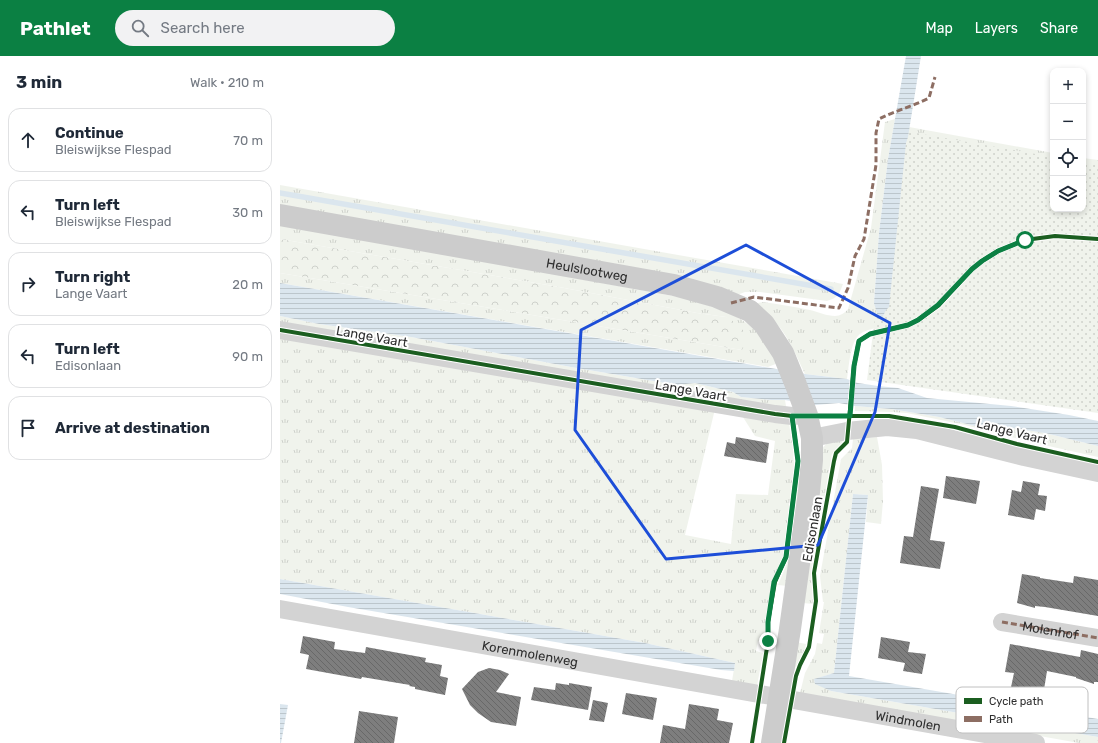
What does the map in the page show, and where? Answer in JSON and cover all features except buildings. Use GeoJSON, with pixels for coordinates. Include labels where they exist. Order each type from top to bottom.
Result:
{"type":"FeatureCollection","features":[{"type":"Feature","properties":{"kind":"street","name":"Heulslootweg"},"geometry":{"type":"LineString","coordinates":[[280,215],[674,285],[717,297],[750,311],[764,324],[783,353],[807,415],[812,438]]}},
{"type":"Feature","properties":{"kind":"street","name":"Lange Vaart"},"geometry":{"type":"LineString","coordinates":[[280,330],[775,414],[792,416],[807,415]]}},
{"type":"Feature","properties":{"kind":"street","name":"Lange Vaart"},"geometry":{"type":"LineString","coordinates":[[812,438],[847,431],[887,427],[917,430],[1024,457],[1098,472]]}},
{"type":"Feature","properties":{"kind":"street","name":"Edisonlaan"},"geometry":{"type":"LineString","coordinates":[[772,743],[780,697],[809,492],[812,460],[812,438]]}},
{"type":"Feature","properties":{"kind":"street","name":"Korenmolenweg"},"geometry":{"type":"LineString","coordinates":[[280,609],[780,697]]}},
{"type":"Feature","properties":{"kind":"street","name":"Molenhof"},"geometry":{"type":"LineString","coordinates":[[1002,622],[1098,638]]}},
{"type":"Feature","properties":{"kind":"street","name":"Windmolen"},"geometry":{"type":"LineString","coordinates":[[780,697],[956,729]]}},
{"type":"Feature","properties":{"kind":"street","name":"Windmolen"},"geometry":{"type":"LineString","coordinates":[[980,733],[1036,743]]}},
{"type":"Feature","properties":{"kind":"highlighted area"},"geometry":{"type":"Polygon","coordinates":[[[746,245],[890,323],[875,412],[818,545],[666,559],[575,430],[581,330],[746,245]]]}},
{"type":"Feature","properties":{"kind":"green space"},"geometry":{"type":"Polygon","coordinates":[[[895,119],[888,159],[879,233],[874,303],[909,127],[1050,152],[1050,212],[1086,212],[1086,158],[1098,160],[1098,233],[862,333],[853,344],[847,379],[805,374],[790,343],[781,329],[766,313],[754,305],[763,302],[835,316],[842,314],[848,309],[871,228],[885,122],[895,119]]]}},
{"type":"Feature","properties":{"kind":"green space"},"geometry":{"type":"Polygon","coordinates":[[[899,130],[1050,156],[1050,212],[1086,212],[1086,163],[1098,165],[1098,413],[867,380],[899,130]]]}},
{"type":"Feature","properties":{"kind":"green space"},"geometry":{"type":"Polygon","coordinates":[[[280,185],[843,284],[837,296],[827,301],[760,292],[745,292],[737,295],[280,206],[280,185]]]}},
{"type":"Feature","properties":{"kind":"green space"},"geometry":{"type":"Polygon","coordinates":[[[280,224],[684,298],[733,315],[750,325],[760,336],[778,363],[768,367],[280,283],[280,273],[742,350],[726,317],[280,239],[280,224]]]}},
{"type":"Feature","properties":{"kind":"green space"},"geometry":{"type":"Polygon","coordinates":[[[280,239],[726,317],[738,324],[748,336],[742,350],[280,273],[280,239]]]}},
{"type":"Feature","properties":{"kind":"green space"},"geometry":{"type":"Polygon","coordinates":[[[280,316],[319,324],[411,337],[677,385],[695,383],[733,392],[741,397],[785,400],[787,412],[280,325],[280,316]]]}},
{"type":"Feature","properties":{"kind":"green space"},"geometry":{"type":"Polygon","coordinates":[[[280,335],[715,409],[685,535],[731,544],[736,494],[768,495],[775,441],[755,436],[741,414],[789,423],[794,465],[783,556],[772,581],[765,621],[765,643],[758,641],[756,651],[763,653],[757,686],[732,681],[735,663],[645,643],[280,579],[280,335]]]}},
{"type":"Feature","properties":{"kind":"green space"},"geometry":{"type":"Polygon","coordinates":[[[855,406],[891,409],[939,417],[975,426],[987,424],[1045,433],[1098,446],[1098,457],[965,425],[907,413],[855,411],[855,406]]]}},
{"type":"Feature","properties":{"kind":"green space"},"geometry":{"type":"Polygon","coordinates":[[[877,437],[882,465],[883,501],[881,524],[866,522],[868,495],[853,494],[834,673],[815,679],[831,691],[956,713],[956,721],[800,693],[805,673],[815,654],[817,643],[822,644],[824,634],[819,633],[824,602],[820,576],[841,459],[852,448],[853,439],[877,437]]]}},
{"type":"Feature","properties":{"kind":"green space"},"geometry":{"type":"Polygon","coordinates":[[[843,439],[842,443],[832,454],[811,574],[813,604],[803,603],[822,449],[828,443],[843,439]]]}},
{"type":"Feature","properties":{"kind":"green space"},"geometry":{"type":"Polygon","coordinates":[[[801,450],[804,450],[788,586],[778,585],[790,556],[801,450]]]}},
{"type":"Feature","properties":{"kind":"green space"},"geometry":{"type":"Polygon","coordinates":[[[796,642],[806,644],[805,651],[795,668],[796,642]]]}},
{"type":"Feature","properties":{"kind":"green space"},"geometry":{"type":"Polygon","coordinates":[[[1023,733],[1075,733],[1098,737],[1098,743],[1079,743],[1023,733]]]}},
{"type":"Feature","properties":{"kind":"shaded area"},"geometry":{"type":"Polygon","coordinates":[[[906,56],[921,56],[906,143],[889,307],[882,318],[878,317],[874,303],[879,233],[888,159],[906,56]]]}},
{"type":"Feature","properties":{"kind":"shaded area"},"geometry":{"type":"Polygon","coordinates":[[[280,283],[805,374],[847,379],[858,383],[898,388],[927,398],[1011,406],[1069,415],[1098,421],[1098,446],[1045,433],[987,424],[975,426],[939,417],[891,409],[839,403],[815,405],[785,400],[741,397],[733,392],[695,383],[677,385],[411,337],[319,324],[280,316],[280,283]]]}},
{"type":"Feature","properties":{"kind":"shaded area"},"geometry":{"type":"Polygon","coordinates":[[[853,494],[868,495],[849,676],[956,694],[956,713],[831,691],[815,684],[814,679],[834,673],[853,494]]]}},
{"type":"Feature","properties":{"kind":"shaded area"},"geometry":{"type":"Polygon","coordinates":[[[280,579],[645,643],[735,663],[734,671],[348,607],[280,594],[280,579]]]}},
{"type":"Feature","properties":{"kind":"shaded area"},"geometry":{"type":"Polygon","coordinates":[[[280,704],[288,705],[281,743],[280,743],[280,704]]]}},
{"type":"Feature","properties":{"kind":"shaded area"},"geometry":{"type":"Polygon","coordinates":[[[1088,717],[1098,719],[1098,737],[1075,733],[1088,733],[1088,717]]]}},
{"type":"Feature","properties":{"kind":"waterway"},"geometry":{"type":"LineString","coordinates":[[280,193],[831,289]]}},
{"type":"Feature","properties":{"kind":"marked path"},"geometry":{"type":"LineString","coordinates":[[731,303],[754,297],[839,308],[848,288],[855,256],[864,239],[876,165],[876,133],[879,119],[929,98],[935,77]]}},
{"type":"Feature","properties":{"kind":"marked path"},"geometry":{"type":"LineString","coordinates":[[1002,622],[1098,638]]}},
{"type":"Feature","properties":{"kind":"cycle path"},"geometry":{"type":"LineString","coordinates":[[784,743],[796,676],[809,647],[816,601],[814,573],[836,453],[847,442],[854,366],[859,341],[870,334],[908,325],[918,320],[939,305],[972,269],[998,251],[1025,240],[1055,236],[1098,239]]}},
{"type":"Feature","properties":{"kind":"cycle path"},"geometry":{"type":"LineString","coordinates":[[280,330],[775,414],[792,416],[889,416],[955,427],[1017,444],[1098,462]]}},
{"type":"Feature","properties":{"kind":"cycle path"},"geometry":{"type":"LineString","coordinates":[[752,743],[768,641],[768,622],[775,582],[786,557],[798,461],[792,416]]}},
{"type":"Feature","properties":{"kind":"route"},"geometry":{"type":"LineString","coordinates":[[768,641],[768,622],[774,582],[786,557],[798,461],[792,416],[850,416],[854,366],[859,341],[870,334],[908,325],[918,320],[938,305],[972,269],[982,261],[998,251],[1025,240]]}}]}
